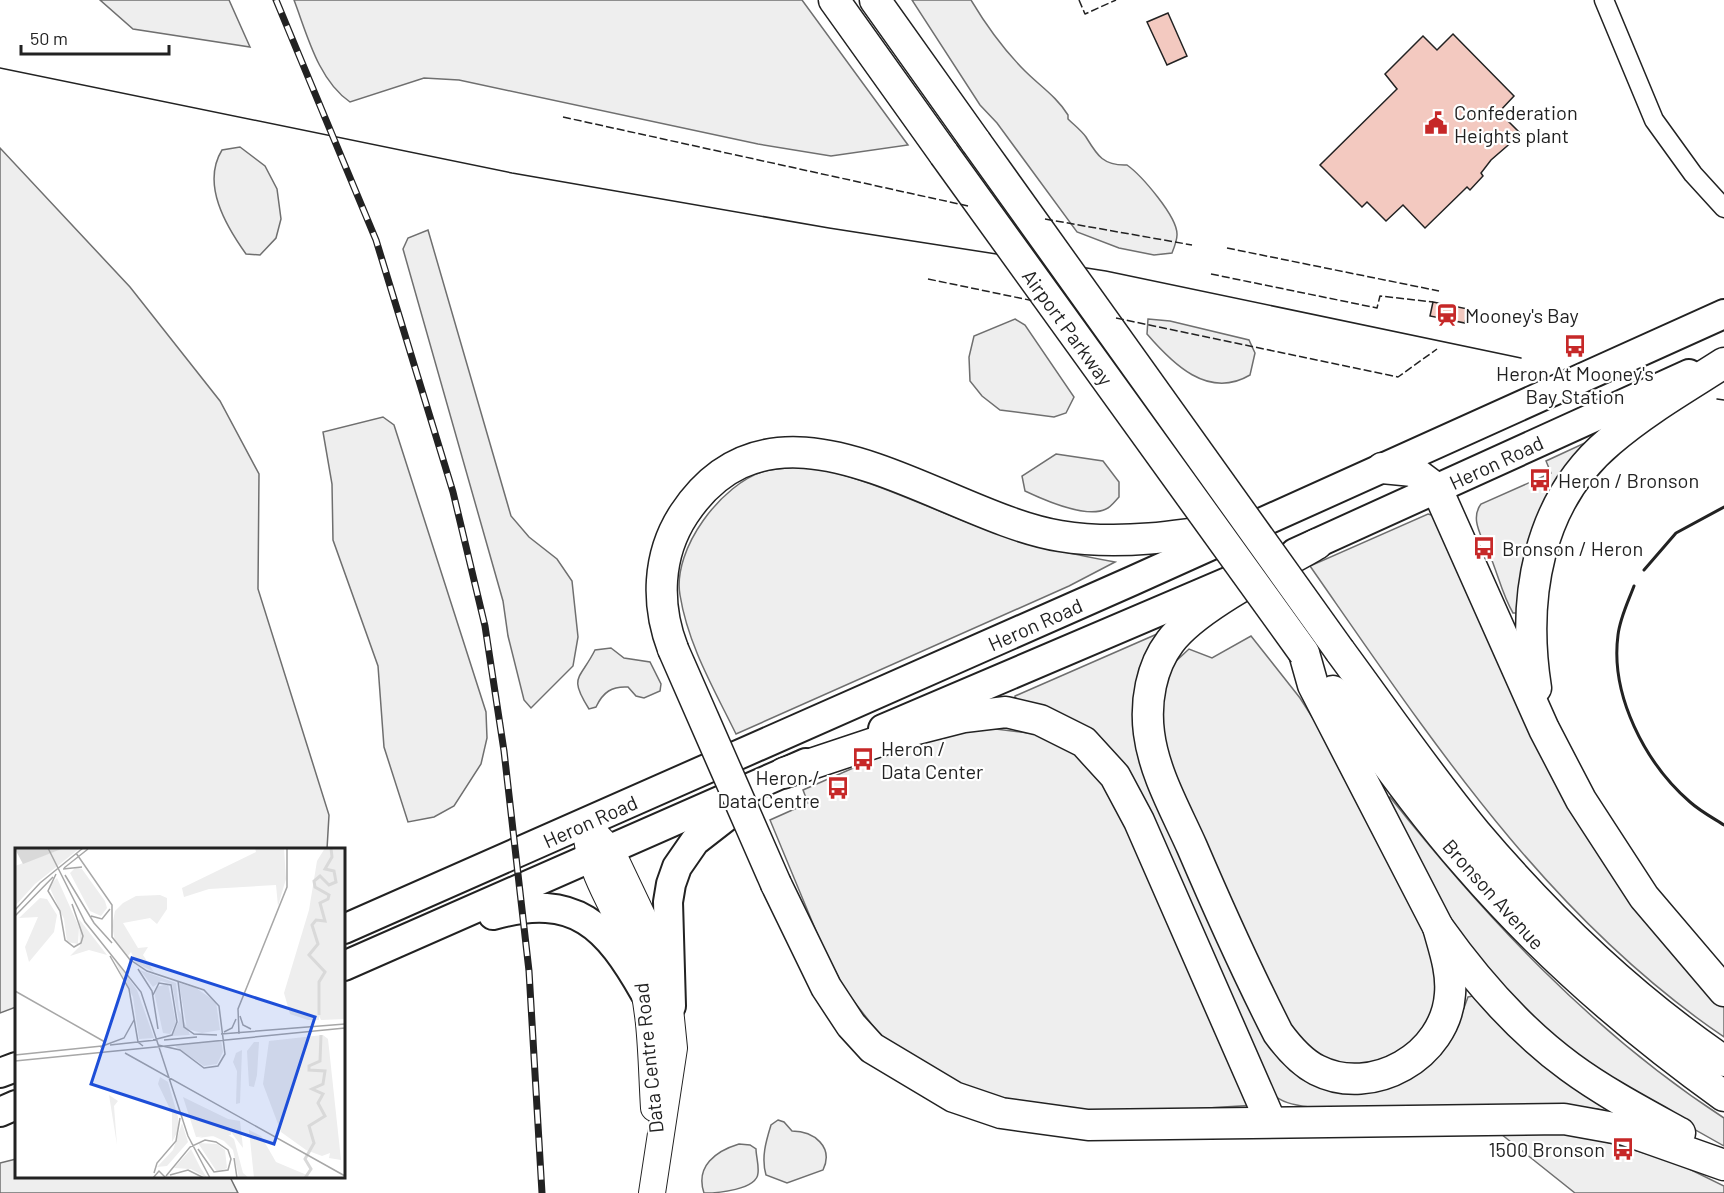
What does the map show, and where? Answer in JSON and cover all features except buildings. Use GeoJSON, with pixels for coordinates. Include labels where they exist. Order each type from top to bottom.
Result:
{"type":"FeatureCollection","features":[{"type":"Feature","properties":{"kind":"highway","name":"Airport Parkway"},"geometry":{"type":"LineString","coordinates":[[834,0],[1304,653]]}},
{"type":"Feature","properties":{"kind":"highway","name":"Airport Parkway"},"geometry":{"type":"LineString","coordinates":[[875,0],[1340,651]]}},
{"type":"Feature","properties":{"kind":"highway"},"geometry":{"type":"LineString","coordinates":[[897,0],[949,104]]}},
{"type":"Feature","properties":{"kind":"highway"},"geometry":{"type":"LineString","coordinates":[[1544,729],[1532,661],[1531,614],[1540,552],[1557,509],[1582,470],[1609,442],[1642,415],[1724,363]]}},
{"type":"Feature","properties":{"kind":"highway"},"geometry":{"type":"LineString","coordinates":[[1258,523],[1134,541],[1112,542],[1059,536],[1000,520],[843,457],[800,451],[761,456],[720,476],[703,490],[676,526],[669,544],[661,586],[665,629],[776,884],[822,979],[851,1024],[872,1048],[954,1097],[1001,1113],[1088,1125],[1270,1120],[1564,1119],[1636,1133],[1724,1165]]}},
{"type":"Feature","properties":{"kind":"highway"},"geometry":{"type":"LineString","coordinates":[[1382,468],[1413,471],[1437,489],[1544,729],[1581,800],[1626,871],[1664,921],[1724,992]]}},
{"type":"Feature","properties":{"kind":"highway"},"geometry":{"type":"LineString","coordinates":[[1317,544],[1213,605],[1183,627],[1171,641],[1156,667],[1149,699],[1149,732],[1157,767],[1228,929],[1274,1025],[1289,1048],[1317,1070],[1345,1078],[1377,1077],[1402,1067],[1423,1052],[1441,1025],[1450,995],[1448,963],[1438,927]]}},
{"type":"Feature","properties":{"kind":"highway","name":"Bronson Avenue"},"geometry":{"type":"LineString","coordinates":[[1340,651],[1444,792],[1527,890],[1621,980],[1724,1060]]}},
{"type":"Feature","properties":{"kind":"highway"},"geometry":{"type":"LineString","coordinates":[[1304,653],[1313,685],[1438,927],[1493,996],[1549,1051],[1614,1096],[1724,1160]]}},
{"type":"Feature","properties":{"kind":"highway","name":"Bronson Avenue"},"geometry":{"type":"LineString","coordinates":[[1304,653],[1438,831],[1552,957],[1620,1017],[1724,1096]]}},
{"type":"Feature","properties":{"kind":"highway"},"geometry":{"type":"LineString","coordinates":[[784,773],[913,730],[985,713],[1006,712],[1040,720],[1084,742],[1115,776],[1139,821],[1270,1120]]}},
{"type":"Feature","properties":{"kind":"main road","name":"Heron Road"},"geometry":{"type":"LineString","coordinates":[[345,929],[585,824],[1724,314]]}},
{"type":"Feature","properties":{"kind":"main road","name":"Heron Road"},"geometry":{"type":"LineString","coordinates":[[345,966],[784,773],[1317,544],[1724,358]]}},
{"type":"Feature","properties":{"kind":"main road"},"geometry":{"type":"LineString","coordinates":[[671,1006],[668,902],[677,867],[695,841],[707,830],[784,773]]}},
{"type":"Feature","properties":{"kind":"main road","name":"Data Centre Road"},"geometry":{"type":"LineString","coordinates":[[585,824],[600,855],[658,951],[671,1006],[674,1048],[652,1193]]}},
{"type":"Feature","properties":{"kind":"main road","name":"Data Centre Road"},"geometry":{"type":"LineString","coordinates":[[600,855],[645,993],[657,1153]]}},
{"type":"Feature","properties":{"kind":"main road"},"geometry":{"type":"LineString","coordinates":[[413,937],[508,911],[532,907],[568,912],[584,918],[607,935],[623,954],[645,993]]}},
{"type":"Feature","properties":{"kind":"main road"},"geometry":{"type":"LineString","coordinates":[[0,1073],[15,1066]]}},
{"type":"Feature","properties":{"kind":"main road"},"geometry":{"type":"LineString","coordinates":[[0,1112],[15,1105]]}},
{"type":"Feature","properties":{"kind":"street"},"geometry":{"type":"LineString","coordinates":[[1604,0],[1653,120],[1693,174],[1724,208]]}},
{"type":"Feature","properties":{"kind":"shaded area"},"geometry":{"type":"Polygon","coordinates":[[[100,0],[229,0],[250,47],[133,29],[100,0]]]}},
{"type":"Feature","properties":{"kind":"shaded area"},"geometry":{"type":"Polygon","coordinates":[[[294,0],[802,0],[908,145],[831,156],[758,144],[459,80],[424,78],[350,102],[339,93],[322,69],[294,0]]]}},
{"type":"Feature","properties":{"kind":"shaded area"},"geometry":{"type":"Polygon","coordinates":[[[912,0],[971,0],[1003,46],[1025,71],[1059,103],[1068,115],[1068,119],[1084,134],[1097,154],[1112,164],[1127,165],[1158,197],[1176,227],[1177,237],[1172,253],[1154,255],[1119,248],[1077,232],[997,123],[980,105],[912,0]]]}},
{"type":"Feature","properties":{"kind":"shaded area"},"geometry":{"type":"Polygon","coordinates":[[[240,147],[265,166],[277,189],[281,219],[276,238],[260,255],[246,254],[224,218],[215,190],[216,163],[222,150],[240,147]]]}},
{"type":"Feature","properties":{"kind":"shaded area"},"geometry":{"type":"Polygon","coordinates":[[[0,148],[130,287],[220,401],[259,474],[258,589],[329,815],[327,848],[15,848],[15,1007],[0,1013],[0,148]]]}},
{"type":"Feature","properties":{"kind":"shaded area"},"geometry":{"type":"Polygon","coordinates":[[[428,230],[511,516],[529,537],[557,559],[572,581],[578,637],[573,666],[531,708],[524,700],[508,636],[503,601],[403,249],[408,238],[428,230]]]}},
{"type":"Feature","properties":{"kind":"shaded area"},"geometry":{"type":"Polygon","coordinates":[[[1015,319],[1025,325],[1074,397],[1066,413],[1054,417],[1000,410],[982,396],[970,381],[969,357],[974,336],[1015,319]]]}},
{"type":"Feature","properties":{"kind":"shaded area"},"geometry":{"type":"Polygon","coordinates":[[[1148,319],[1170,321],[1249,340],[1255,353],[1250,375],[1235,382],[1220,383],[1206,381],[1192,375],[1168,356],[1147,334],[1148,319]]]}},
{"type":"Feature","properties":{"kind":"shaded area"},"geometry":{"type":"Polygon","coordinates":[[[383,417],[394,425],[486,712],[487,738],[481,764],[454,806],[434,817],[408,822],[384,747],[378,666],[333,540],[332,484],[323,432],[383,417]]]}},
{"type":"Feature","properties":{"kind":"shaded area"},"geometry":{"type":"Polygon","coordinates":[[[1602,435],[1519,613],[1513,613],[1489,553],[1494,550],[1489,539],[1483,541],[1479,532],[1476,518],[1478,509],[1481,504],[1551,473],[1546,461],[1602,435]]]}},
{"type":"Feature","properties":{"kind":"shaded area"},"geometry":{"type":"Polygon","coordinates":[[[1056,454],[1103,461],[1119,482],[1119,497],[1106,509],[1088,512],[1065,507],[1025,491],[1022,476],[1056,454]]]}},
{"type":"Feature","properties":{"kind":"shaded area"},"geometry":{"type":"Polygon","coordinates":[[[806,466],[831,471],[879,487],[1013,539],[1115,562],[1069,586],[736,734],[695,649],[689,631],[680,595],[680,577],[684,558],[703,520],[732,489],[765,471],[806,466]]]}},
{"type":"Feature","properties":{"kind":"shaded area"},"geometry":{"type":"Polygon","coordinates":[[[1428,514],[1435,516],[1535,734],[1724,1001],[1724,1037],[1660,989],[1602,937],[1547,881],[1447,759],[1310,566],[1428,514]]]}},
{"type":"Feature","properties":{"kind":"shaded area"},"geometry":{"type":"Polygon","coordinates":[[[1164,631],[1137,707],[1308,1077],[1434,1057],[1455,1032],[1468,997],[1473,996],[1622,1115],[1597,1109],[1551,1107],[1310,1107],[1288,1103],[1268,1090],[1139,799],[1015,701],[1015,696],[1164,631]]]}},
{"type":"Feature","properties":{"kind":"shaded area"},"geometry":{"type":"Polygon","coordinates":[[[1251,636],[1300,698],[1328,742],[1426,929],[1441,972],[1440,1004],[1409,1051],[1358,1068],[1325,1060],[1290,1031],[1165,755],[1157,715],[1172,659],[1176,661],[1189,649],[1212,658],[1251,636]]]}},
{"type":"Feature","properties":{"kind":"shaded area"},"geometry":{"type":"Polygon","coordinates":[[[611,648],[624,658],[650,662],[661,684],[660,691],[644,698],[636,696],[628,687],[613,689],[602,697],[596,707],[589,709],[579,690],[578,678],[595,650],[611,648]]]}},
{"type":"Feature","properties":{"kind":"shaded area"},"geometry":{"type":"Polygon","coordinates":[[[963,725],[1037,734],[1084,757],[1121,806],[1256,1105],[1093,1115],[963,1091],[887,1044],[845,990],[821,943],[770,820],[808,803],[803,790],[915,741],[963,725]]]}},
{"type":"Feature","properties":{"kind":"shaded area"},"geometry":{"type":"Polygon","coordinates":[[[1390,797],[1464,886],[1544,971],[1630,1049],[1676,1085],[1724,1118],[1724,1146],[1612,1083],[1524,1015],[1456,933],[1383,800],[1390,797]]]}},
{"type":"Feature","properties":{"kind":"shaded area"},"geometry":{"type":"Polygon","coordinates":[[[778,1120],[784,1122],[792,1131],[808,1134],[820,1142],[826,1154],[823,1170],[787,1183],[766,1175],[764,1156],[766,1143],[771,1125],[778,1120]]]}},
{"type":"Feature","properties":{"kind":"shaded area"},"geometry":{"type":"Polygon","coordinates":[[[1582,1130],[1586,1136],[1675,1162],[1724,1186],[1724,1193],[1575,1193],[1501,1134],[1582,1130]]]}},
{"type":"Feature","properties":{"kind":"shaded area"},"geometry":{"type":"Polygon","coordinates":[[[739,1144],[750,1145],[756,1149],[758,1173],[756,1179],[744,1187],[704,1193],[702,1175],[709,1161],[715,1155],[739,1144]]]}},
{"type":"Feature","properties":{"kind":"shaded area"},"geometry":{"type":"Polygon","coordinates":[[[15,1159],[15,1178],[230,1178],[238,1193],[0,1193],[0,1163],[15,1159]]]}},
{"type":"Feature","properties":{"kind":"tram line"},"geometry":{"type":"LineString","coordinates":[[0,68],[512,173],[829,228],[1106,271],[1521,358]]}},
{"type":"Feature","properties":{"kind":"tram line"},"geometry":{"type":"LineString","coordinates":[[1717,399],[1724,400]]}},
{"type":"Feature","properties":{"kind":"railway"},"geometry":{"type":"LineString","coordinates":[[276,0],[376,240],[453,492],[485,626],[504,751],[529,971],[542,1193]]}},
{"type":"Feature","properties":{"kind":"fence"},"geometry":{"type":"LineString","coordinates":[[1079,0],[1085,14],[1116,0]]}},
{"type":"Feature","properties":{"kind":"fence"},"geometry":{"type":"LineString","coordinates":[[563,117],[968,206]]}},
{"type":"Feature","properties":{"kind":"fence"},"geometry":{"type":"LineString","coordinates":[[1045,219],[1192,245]]}},
{"type":"Feature","properties":{"kind":"fence"},"geometry":{"type":"LineString","coordinates":[[1227,248],[1439,291]]}},
{"type":"Feature","properties":{"kind":"fence"},"geometry":{"type":"LineString","coordinates":[[1211,274],[1377,308],[1380,296],[1433,302]]}},
{"type":"Feature","properties":{"kind":"fence"},"geometry":{"type":"LineString","coordinates":[[928,279],[1034,301]]}},
{"type":"Feature","properties":{"kind":"fence"},"geometry":{"type":"LineString","coordinates":[[1116,318],[1398,377],[1437,349]]}},
{"type":"Feature","properties":{"kind":"wall"},"geometry":{"type":"LineString","coordinates":[[1644,570],[1676,533],[1724,507]]}},
{"type":"Feature","properties":{"kind":"wall"},"geometry":{"type":"LineString","coordinates":[[1634,586],[1622,616],[1618,635],[1617,658],[1625,704],[1645,748],[1659,768],[1690,802],[1724,825]]}},
{"type":"Feature","properties":{"kind":"place","name":"Confederation Heights plant"},"geometry":{"type":"Point","coordinates":[1436,123]}},
{"type":"Feature","properties":{"kind":"place","name":"Mooney's Bay"},"geometry":{"type":"Point","coordinates":[1447,315]}},
{"type":"Feature","properties":{"kind":"place","name":"Heron At Mooney's Bay Station"},"geometry":{"type":"Point","coordinates":[1575,346]}},
{"type":"Feature","properties":{"kind":"place","name":"Heron / Bronson"},"geometry":{"type":"Point","coordinates":[1540,480]}},
{"type":"Feature","properties":{"kind":"place","name":"Bronson / Heron"},"geometry":{"type":"Point","coordinates":[1484,548]}},
{"type":"Feature","properties":{"kind":"place","name":"Heron / Data Center"},"geometry":{"type":"Point","coordinates":[863,759]}},
{"type":"Feature","properties":{"kind":"place","name":"Heron / Data Centre"},"geometry":{"type":"Point","coordinates":[838,788]}},
{"type":"Feature","properties":{"kind":"place","name":"1500 Bronson"},"geometry":{"type":"Point","coordinates":[1623,1149]}}]}
